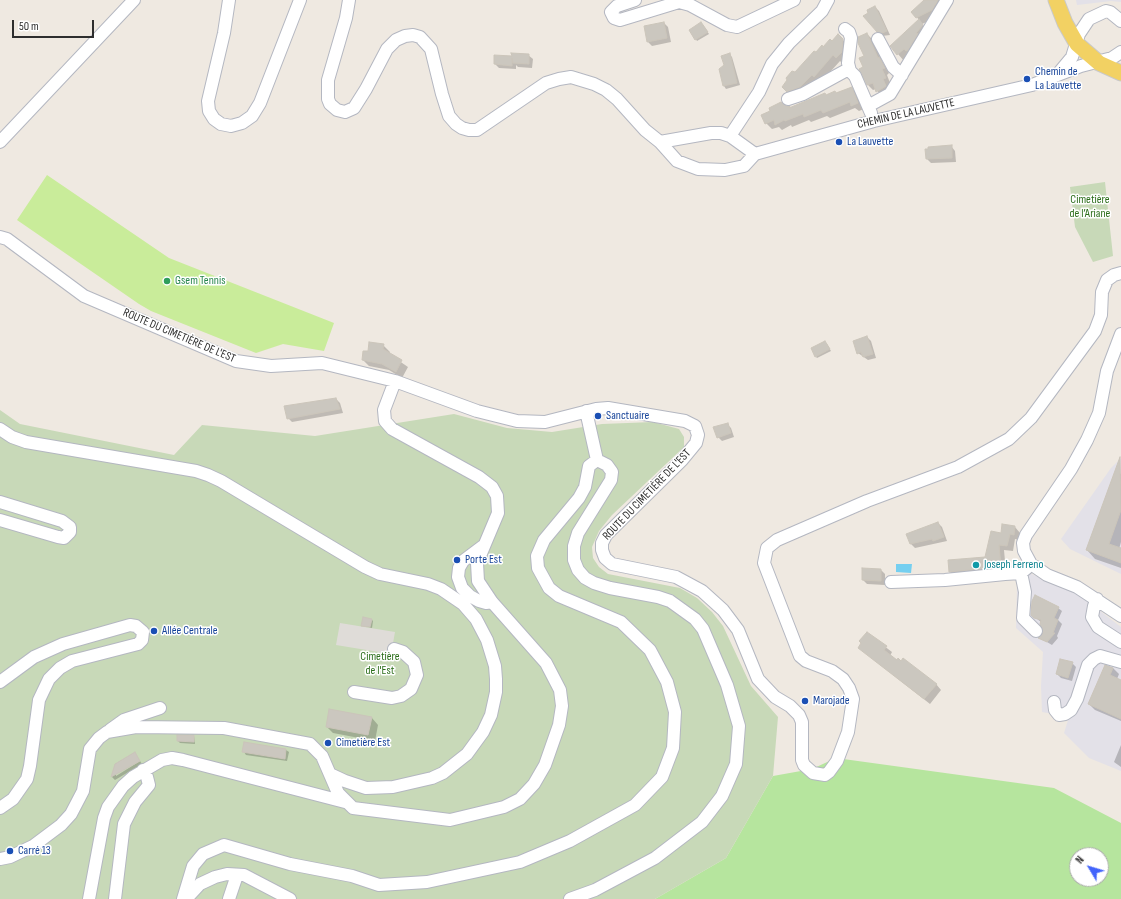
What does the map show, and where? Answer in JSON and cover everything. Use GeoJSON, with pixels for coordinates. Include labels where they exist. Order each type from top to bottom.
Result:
{"type":"FeatureCollection","features":[{"type":"Feature","properties":{"kind":"main road"},"geometry":{"type":"LineString","coordinates":[[1056,0],[1065,23],[1077,44],[1099,62],[1121,73]]}},
{"type":"Feature","properties":{"kind":"street"},"geometry":{"type":"LineString","coordinates":[[0,142],[134,0]]}},
{"type":"Feature","properties":{"kind":"street"},"geometry":{"type":"LineString","coordinates":[[229,0],[224,33],[208,101],[209,111],[214,119],[221,124],[231,126],[242,123],[252,116],[260,103],[300,0]]}},
{"type":"Feature","properties":{"kind":"street","name":"CHEMIN DE LA LAUVETTE"},"geometry":{"type":"LineString","coordinates":[[349,0],[346,18],[328,80],[328,99],[330,104],[337,110],[344,112],[354,108],[387,49],[396,40],[405,36],[413,35],[420,37],[431,49],[449,116],[462,128],[477,130],[546,83],[571,77],[594,84],[606,90],[617,99],[645,130],[660,142],[677,161],[698,169],[725,170],[744,166],[755,154],[874,121],[1032,85],[1057,75],[1112,58],[1121,52]]}},
{"type":"Feature","properties":{"kind":"street"},"geometry":{"type":"LineString","coordinates":[[635,0],[617,6],[611,12],[614,18],[620,20],[679,2],[690,5],[727,25],[737,27],[794,0]]}},
{"type":"Feature","properties":{"kind":"street"},"geometry":{"type":"LineString","coordinates":[[730,136],[759,92],[772,64],[789,43],[822,11],[828,0]]}},
{"type":"Feature","properties":{"kind":"street"},"geometry":{"type":"LineString","coordinates":[[868,106],[890,94],[947,0]]}},
{"type":"Feature","properties":{"kind":"street","name":"CHEMIN DE LA LAUVETTE"},"geometry":{"type":"LineString","coordinates":[[1057,75],[1072,57],[1085,24],[1094,15],[1106,11],[1110,12],[1121,21]]}},
{"type":"Feature","properties":{"kind":"street"},"geometry":{"type":"LineString","coordinates":[[845,29],[849,32],[851,38],[848,63],[850,71],[855,76],[874,121]]}},
{"type":"Feature","properties":{"kind":"street"},"geometry":{"type":"LineString","coordinates":[[878,39],[893,67],[902,75]]}},
{"type":"Feature","properties":{"kind":"street"},"geometry":{"type":"LineString","coordinates":[[788,99],[803,94],[845,71],[850,71]]}},
{"type":"Feature","properties":{"kind":"street"},"geometry":{"type":"LineString","coordinates":[[660,142],[711,133],[730,136],[755,154]]}},
{"type":"Feature","properties":{"kind":"street","name":"ROUTE DU CIMETIÈRE DE L'EST"},"geometry":{"type":"LineString","coordinates":[[0,237],[6,239],[84,296],[236,361],[271,366],[322,363],[395,381],[477,412],[517,421],[545,422],[586,411],[608,408],[685,421],[694,426],[698,436],[696,443],[682,460],[606,535],[602,543],[602,550],[605,558],[612,564],[676,577],[702,591],[723,610],[738,630],[758,679],[767,690],[799,715],[802,722],[802,760],[804,766],[813,773],[824,775],[829,772],[837,761],[848,732],[853,699],[849,688],[843,679],[832,671],[806,661],[800,656],[764,563],[767,548],[777,540],[860,504],[958,467],[1009,439],[1031,418],[1095,331],[1101,315],[1102,292],[1108,280],[1114,275],[1121,273]]}},
{"type":"Feature","properties":{"kind":"street"},"geometry":{"type":"LineString","coordinates":[[1121,334],[1107,371],[1099,413],[1087,440],[1071,469],[1026,534],[1023,543],[1024,551],[1031,564],[1047,576],[1077,587],[1121,616]]}},
{"type":"Feature","properties":{"kind":"street"},"geometry":{"type":"LineString","coordinates":[[107,732],[136,727],[207,727],[268,735],[310,744],[322,756],[338,793],[345,802],[354,808],[450,820],[504,807],[520,799],[534,784],[545,765],[559,725],[562,706],[560,690],[546,663],[492,602],[478,581],[476,572],[477,563],[498,513],[497,496],[492,487],[479,477],[392,429],[385,421],[384,410],[395,381]]}},
{"type":"Feature","properties":{"kind":"street"},"geometry":{"type":"LineString","coordinates":[[586,411],[597,460]]}},
{"type":"Feature","properties":{"kind":"street"},"geometry":{"type":"LineString","coordinates":[[0,430],[12,437],[26,442],[208,475],[221,481],[365,567],[380,574],[428,584],[441,589],[463,604],[476,619],[487,640],[495,673],[496,692],[491,715],[474,745],[467,754],[443,773],[414,783],[393,787],[366,788],[330,774]]}},
{"type":"Feature","properties":{"kind":"street"},"geometry":{"type":"LineString","coordinates":[[185,899],[193,866],[202,854],[224,845],[290,864],[352,876],[379,885],[427,882],[520,862],[570,841],[635,804],[662,777],[673,748],[676,712],[667,682],[650,650],[621,622],[559,596],[550,588],[538,568],[537,556],[544,540],[579,498],[585,487],[589,466],[597,460]]}},
{"type":"Feature","properties":{"kind":"street"},"geometry":{"type":"LineString","coordinates":[[570,899],[595,890],[655,858],[702,822],[722,796],[736,764],[739,726],[728,685],[702,629],[695,619],[670,601],[658,596],[610,588],[594,583],[585,578],[578,570],[574,560],[574,546],[578,533],[612,480],[612,472],[607,465],[597,460]]}},
{"type":"Feature","properties":{"kind":"street"},"geometry":{"type":"LineString","coordinates":[[0,502],[62,521],[70,527],[70,532],[64,538],[58,537],[0,520]]}},
{"type":"Feature","properties":{"kind":"street"},"geometry":{"type":"LineString","coordinates":[[483,546],[463,561],[459,568],[458,577],[462,588],[470,596],[486,603],[492,602]]}},
{"type":"Feature","properties":{"kind":"street"},"geometry":{"type":"LineString","coordinates":[[891,582],[945,580],[1005,574],[1021,574],[1031,564]]}},
{"type":"Feature","properties":{"kind":"street"},"geometry":{"type":"LineString","coordinates":[[1021,574],[1026,592],[1022,618],[1036,630]]}},
{"type":"Feature","properties":{"kind":"street"},"geometry":{"type":"LineString","coordinates":[[1097,599],[1092,616],[1098,627],[1121,642]]}},
{"type":"Feature","properties":{"kind":"street"},"geometry":{"type":"LineString","coordinates":[[0,682],[34,657],[63,644],[130,625],[136,626],[143,632],[142,640],[138,644],[72,661],[60,668],[49,679],[39,700],[27,779],[13,799],[0,808]]}},
{"type":"Feature","properties":{"kind":"street"},"geometry":{"type":"LineString","coordinates":[[354,692],[392,698],[401,696],[411,689],[417,675],[414,662],[403,652],[394,649]]}},
{"type":"Feature","properties":{"kind":"street"},"geometry":{"type":"LineString","coordinates":[[1054,702],[1055,710],[1059,715],[1065,714],[1071,710],[1077,699],[1088,665],[1094,659],[1100,656],[1121,662]]}},
{"type":"Feature","properties":{"kind":"street"},"geometry":{"type":"LineString","coordinates":[[0,859],[10,857],[33,846],[61,825],[71,814],[83,791],[90,749],[99,738],[124,720],[160,708]]}},
{"type":"Feature","properties":{"kind":"street"},"geometry":{"type":"LineString","coordinates":[[89,899],[104,818],[108,808],[123,786],[143,770],[162,760],[172,758],[183,760],[345,802]]}},
{"type":"Feature","properties":{"kind":"street"},"geometry":{"type":"LineString","coordinates":[[114,899],[124,824],[135,802],[149,785],[143,770]]}},
{"type":"Feature","properties":{"kind":"street"},"geometry":{"type":"LineString","coordinates":[[185,899],[200,884],[215,877],[227,874],[244,875],[290,899]]}},
{"type":"Feature","properties":{"kind":"street"},"geometry":{"type":"LineString","coordinates":[[229,899],[237,875]]}},
{"type":"Feature","properties":{"kind":"shaded area"},"geometry":{"type":"Polygon","coordinates":[[[1076,0],[1121,0],[1121,2],[1111,1],[1077,5],[1076,0]]]}},
{"type":"Feature","properties":{"kind":"shaded area"},"geometry":{"type":"Polygon","coordinates":[[[1121,458],[1121,574],[1070,549],[1061,539],[1111,468],[1121,458]]]}},
{"type":"Feature","properties":{"kind":"shaded area"},"geometry":{"type":"Polygon","coordinates":[[[1027,572],[1079,595],[1121,627],[1121,771],[1089,758],[1064,733],[1069,717],[1042,712],[1041,686],[1043,652],[1016,628],[1017,584],[1027,572]]]}},
{"type":"Feature","properties":{"kind":"shaded area"},"geometry":{"type":"Polygon","coordinates":[[[340,623],[395,632],[391,654],[336,645],[340,623]]]}},
{"type":"Feature","properties":{"kind":"green space","name":"Gsem Tennis"},"geometry":{"type":"Polygon","coordinates":[[[47,175],[169,258],[334,323],[324,351],[283,344],[256,353],[151,311],[139,304],[17,220],[47,175]]]}},
{"type":"Feature","properties":{"kind":"green space","name":"Cimetière de l’Ariane"},"geometry":{"type":"Polygon","coordinates":[[[1105,182],[1113,256],[1093,262],[1075,227],[1070,187],[1105,182]]]}},
{"type":"Feature","properties":{"kind":"green space","name":"Cimetière de l'Est"},"geometry":{"type":"Polygon","coordinates":[[[0,410],[20,424],[174,455],[202,425],[315,436],[454,414],[507,428],[552,432],[602,424],[653,422],[679,429],[684,437],[684,447],[612,515],[599,531],[592,547],[593,558],[599,567],[608,574],[680,588],[697,598],[712,612],[723,626],[751,686],[778,717],[773,776],[726,858],[655,899],[0,899],[0,410]]]}},
{"type":"Feature","properties":{"kind":"green space"},"geometry":{"type":"Polygon","coordinates":[[[836,758],[1054,788],[1121,823],[1121,899],[655,899],[726,858],[773,776],[812,769],[836,758]]]}},
{"type":"Feature","properties":{"kind":"water"},"geometry":{"type":"Polygon","coordinates":[[[896,564],[912,564],[911,573],[896,572],[896,564]]]}},
{"type":"Feature","properties":{"kind":"building"},"geometry":{"type":"Polygon","coordinates":[[[924,0],[938,0],[932,10],[916,18],[911,12],[924,0]]]}},
{"type":"Feature","properties":{"kind":"building"},"geometry":{"type":"Polygon","coordinates":[[[875,6],[887,31],[882,33],[877,32],[863,16],[868,13],[867,10],[875,6]]]}},
{"type":"Feature","properties":{"kind":"building"},"geometry":{"type":"Polygon","coordinates":[[[919,19],[923,25],[916,33],[918,34],[908,50],[906,51],[904,49],[897,55],[890,46],[919,19]]]}},
{"type":"Feature","properties":{"kind":"building"},"geometry":{"type":"Polygon","coordinates":[[[664,22],[667,38],[647,42],[644,26],[664,22]]]}},
{"type":"Feature","properties":{"kind":"building"},"geometry":{"type":"Polygon","coordinates":[[[701,22],[708,32],[695,40],[689,30],[701,22]]]}},
{"type":"Feature","properties":{"kind":"building"},"geometry":{"type":"Polygon","coordinates":[[[867,33],[878,58],[879,57],[885,68],[882,69],[886,78],[883,79],[886,86],[876,92],[873,83],[867,85],[859,69],[863,67],[859,58],[864,56],[858,43],[858,37],[867,33]]]}},
{"type":"Feature","properties":{"kind":"building"},"geometry":{"type":"Polygon","coordinates":[[[838,34],[843,39],[842,52],[836,58],[833,55],[814,77],[812,75],[800,87],[787,92],[782,87],[787,80],[786,78],[792,71],[795,72],[814,51],[816,52],[822,45],[823,47],[830,39],[832,41],[838,34]]]}},
{"type":"Feature","properties":{"kind":"building"},"geometry":{"type":"Polygon","coordinates":[[[511,53],[529,54],[529,64],[513,63],[512,58],[512,66],[494,64],[494,55],[512,56],[511,53]]]}},
{"type":"Feature","properties":{"kind":"building"},"geometry":{"type":"Polygon","coordinates":[[[730,53],[737,83],[723,86],[719,69],[724,65],[721,56],[730,53]]]}},
{"type":"Feature","properties":{"kind":"building"},"geometry":{"type":"Polygon","coordinates":[[[852,87],[858,103],[851,106],[850,102],[823,113],[821,110],[804,117],[803,114],[785,121],[784,120],[775,125],[774,120],[765,124],[761,115],[770,111],[769,108],[781,102],[786,106],[790,106],[789,108],[825,93],[826,95],[835,91],[836,93],[852,87]]]}},
{"type":"Feature","properties":{"kind":"building"},"geometry":{"type":"Polygon","coordinates":[[[952,145],[952,158],[926,159],[925,149],[928,149],[928,147],[952,145]]]}},
{"type":"Feature","properties":{"kind":"building"},"geometry":{"type":"Polygon","coordinates":[[[867,336],[873,354],[863,357],[861,352],[857,354],[853,341],[867,336]]]}},
{"type":"Feature","properties":{"kind":"building"},"geometry":{"type":"Polygon","coordinates":[[[825,341],[830,349],[815,357],[811,348],[825,341]]]}},
{"type":"Feature","properties":{"kind":"building"},"geometry":{"type":"Polygon","coordinates":[[[369,342],[384,344],[383,349],[402,360],[396,372],[382,364],[362,360],[363,351],[368,351],[369,342]]]}},
{"type":"Feature","properties":{"kind":"building"},"geometry":{"type":"Polygon","coordinates":[[[336,398],[340,409],[287,419],[284,406],[336,398]]]}},
{"type":"Feature","properties":{"kind":"building"},"geometry":{"type":"Polygon","coordinates":[[[728,423],[731,433],[717,438],[713,427],[728,423]]]}},
{"type":"Feature","properties":{"kind":"building"},"geometry":{"type":"Polygon","coordinates":[[[1120,457],[1121,510],[1109,544],[1121,548],[1121,563],[1086,550],[1120,457]]]}},
{"type":"Feature","properties":{"kind":"building"},"geometry":{"type":"Polygon","coordinates":[[[938,522],[944,537],[933,541],[932,539],[910,544],[906,534],[938,522]]]}},
{"type":"Feature","properties":{"kind":"building"},"geometry":{"type":"Polygon","coordinates":[[[1002,524],[1015,526],[1014,535],[1010,534],[1007,546],[999,545],[1001,567],[949,572],[948,560],[985,557],[991,531],[1001,533],[1002,524]]]}},
{"type":"Feature","properties":{"kind":"building"},"geometry":{"type":"Polygon","coordinates":[[[862,568],[881,569],[881,581],[862,580],[862,568]]]}},
{"type":"Feature","properties":{"kind":"building"},"geometry":{"type":"Polygon","coordinates":[[[1035,595],[1059,607],[1054,618],[1058,620],[1053,633],[1055,633],[1047,642],[1038,638],[1043,633],[1040,624],[1041,620],[1034,618],[1031,615],[1032,601],[1035,595]]]}},
{"type":"Feature","properties":{"kind":"building"},"geometry":{"type":"Polygon","coordinates":[[[363,617],[372,619],[370,627],[361,626],[363,617]]]}},
{"type":"Feature","properties":{"kind":"building"},"geometry":{"type":"Polygon","coordinates":[[[867,632],[887,646],[884,650],[897,660],[898,658],[901,661],[903,658],[937,684],[924,699],[858,648],[861,643],[859,641],[867,632]]]}},
{"type":"Feature","properties":{"kind":"building"},"geometry":{"type":"Polygon","coordinates":[[[1060,659],[1073,662],[1068,678],[1056,674],[1060,659]]]}},
{"type":"Feature","properties":{"kind":"building"},"geometry":{"type":"Polygon","coordinates":[[[1105,665],[1113,668],[1110,675],[1121,680],[1121,719],[1088,704],[1105,665]]]}},
{"type":"Feature","properties":{"kind":"building"},"geometry":{"type":"Polygon","coordinates":[[[329,709],[372,717],[368,735],[326,727],[329,709]]]}},
{"type":"Feature","properties":{"kind":"building"},"geometry":{"type":"Polygon","coordinates":[[[177,735],[194,735],[194,742],[177,741],[177,735]]]}},
{"type":"Feature","properties":{"kind":"building"},"geometry":{"type":"Polygon","coordinates":[[[244,742],[286,749],[285,759],[242,752],[244,742]]]}},
{"type":"Feature","properties":{"kind":"building"},"geometry":{"type":"Polygon","coordinates":[[[135,752],[140,761],[111,777],[115,764],[135,752]]]}},
{"type":"Feature","properties":{"kind":"place","name":"Chemin de La Lauvette"},"geometry":{"type":"Point","coordinates":[1027,79]}},
{"type":"Feature","properties":{"kind":"place","name":"La Lauvette"},"geometry":{"type":"Point","coordinates":[839,142]}},
{"type":"Feature","properties":{"kind":"place","name":"Gsem Tennis"},"geometry":{"type":"Point","coordinates":[167,281]}},
{"type":"Feature","properties":{"kind":"place","name":"Sanctuaire"},"geometry":{"type":"Point","coordinates":[598,416]}},
{"type":"Feature","properties":{"kind":"place","name":"Porte Est"},"geometry":{"type":"Point","coordinates":[457,560]}},
{"type":"Feature","properties":{"kind":"place","name":"Joseph Ferreno"},"geometry":{"type":"Point","coordinates":[976,565]}},
{"type":"Feature","properties":{"kind":"place","name":"Allée Centrale"},"geometry":{"type":"Point","coordinates":[154,631]}},
{"type":"Feature","properties":{"kind":"place","name":"Marojade"},"geometry":{"type":"Point","coordinates":[805,701]}},
{"type":"Feature","properties":{"kind":"place","name":"Cimetière Est"},"geometry":{"type":"Point","coordinates":[328,743]}},
{"type":"Feature","properties":{"kind":"place","name":"Carré 13"},"geometry":{"type":"Point","coordinates":[10,851]}}]}
